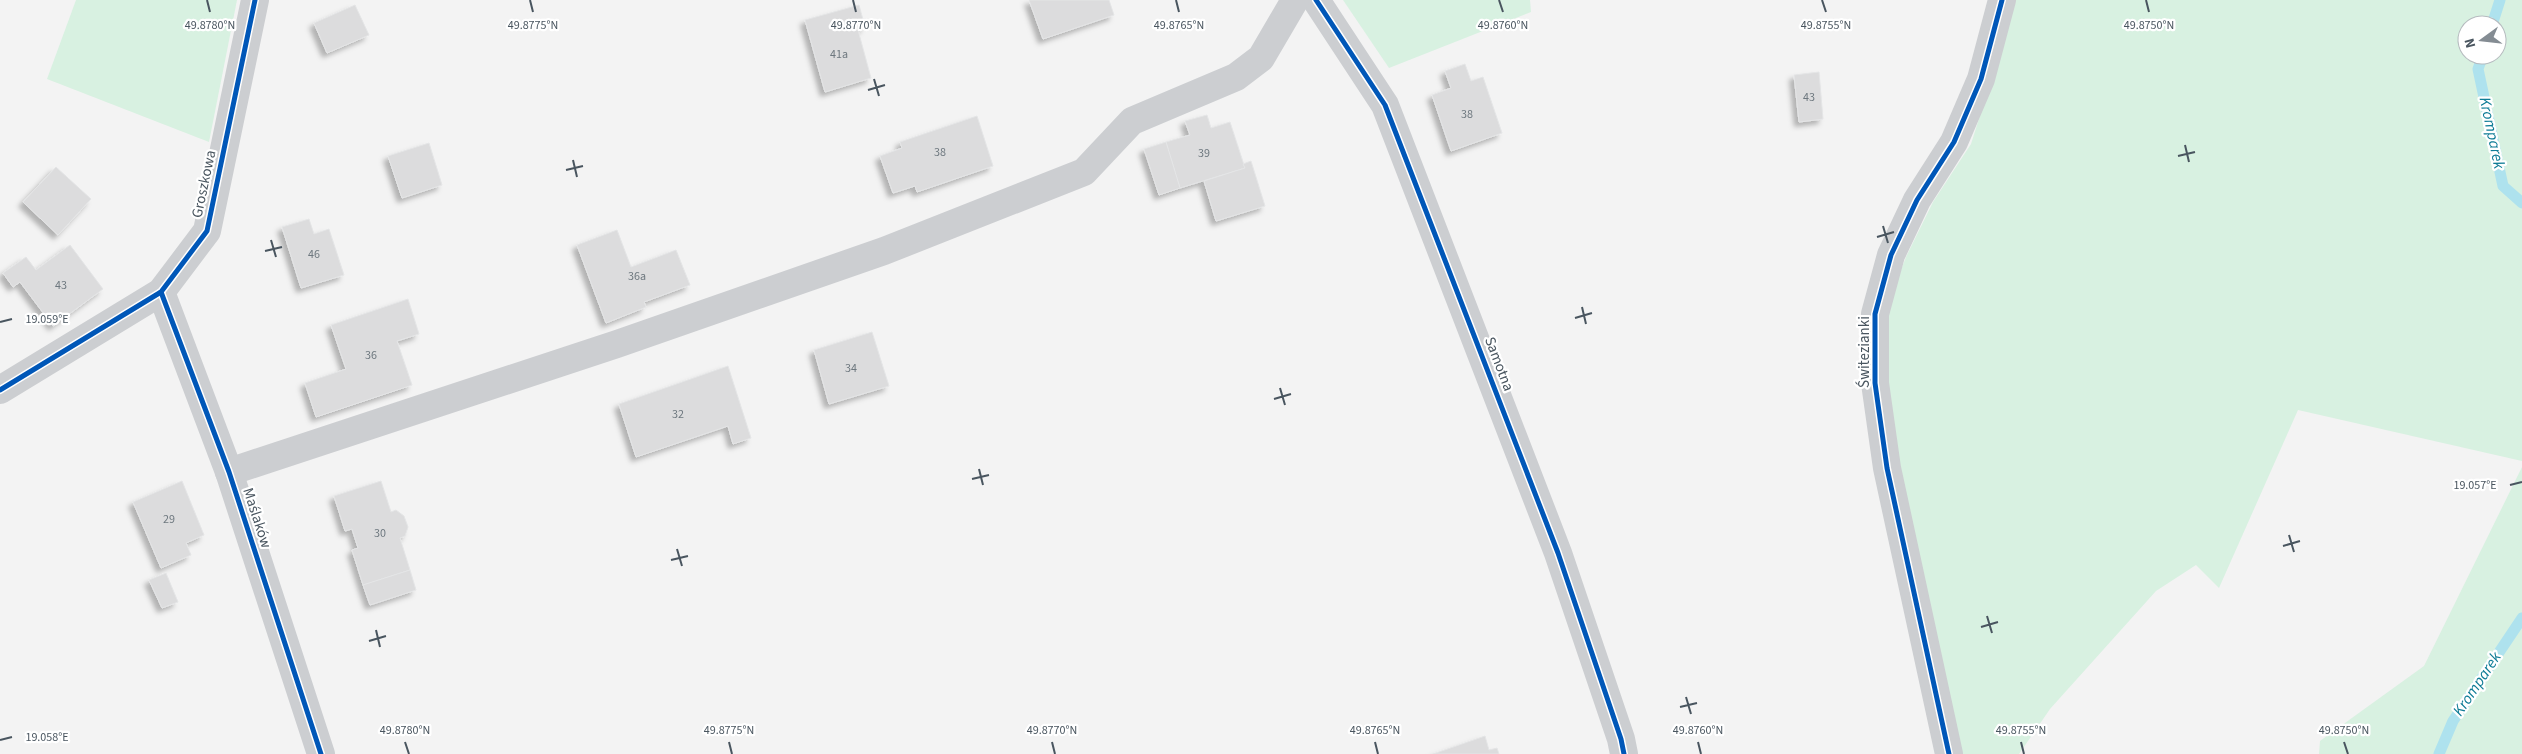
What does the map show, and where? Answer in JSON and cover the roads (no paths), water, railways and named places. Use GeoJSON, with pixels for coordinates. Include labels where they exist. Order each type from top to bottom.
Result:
{"type":"FeatureCollection","features":[{"type":"Feature","properties":{"kind":"street","name":"Groszkowa"},"geometry":{"type":"LineString","coordinates":[[0,390],[162,292],[206,231],[255,0]]}},
{"type":"Feature","properties":{"kind":"street"},"geometry":{"type":"LineString","coordinates":[[228,472],[617,344],[884,251],[1084,172],[1132,121],[1236,77],[1261,58],[1295,0]]}},
{"type":"Feature","properties":{"kind":"street","name":"Samotna"},"geometry":{"type":"LineString","coordinates":[[1316,0],[1385,105],[1558,553],[1624,754]]}},
{"type":"Feature","properties":{"kind":"street","name":"Świtezianki"},"geometry":{"type":"LineString","coordinates":[[1949,754],[1887,468],[1874,382],[1875,314],[1891,254],[1917,200],[1954,142],[1981,79],[2002,0]]}},
{"type":"Feature","properties":{"kind":"street","name":"Maślaków"},"geometry":{"type":"LineString","coordinates":[[162,292],[228,472],[321,754]]}},
{"type":"Feature","properties":{"kind":"waterway","name":"Kromparek"},"geometry":{"type":"LineString","coordinates":[[2495,15],[2500,0]]}},
{"type":"Feature","properties":{"kind":"waterway","name":"Kromparek"},"geometry":{"type":"LineString","coordinates":[[2479,65],[2478,69],[2503,186],[2522,203]]}},
{"type":"Feature","properties":{"kind":"waterway","name":"Kromparek"},"geometry":{"type":"LineString","coordinates":[[2439,754],[2453,721],[2522,618]]}}]}
